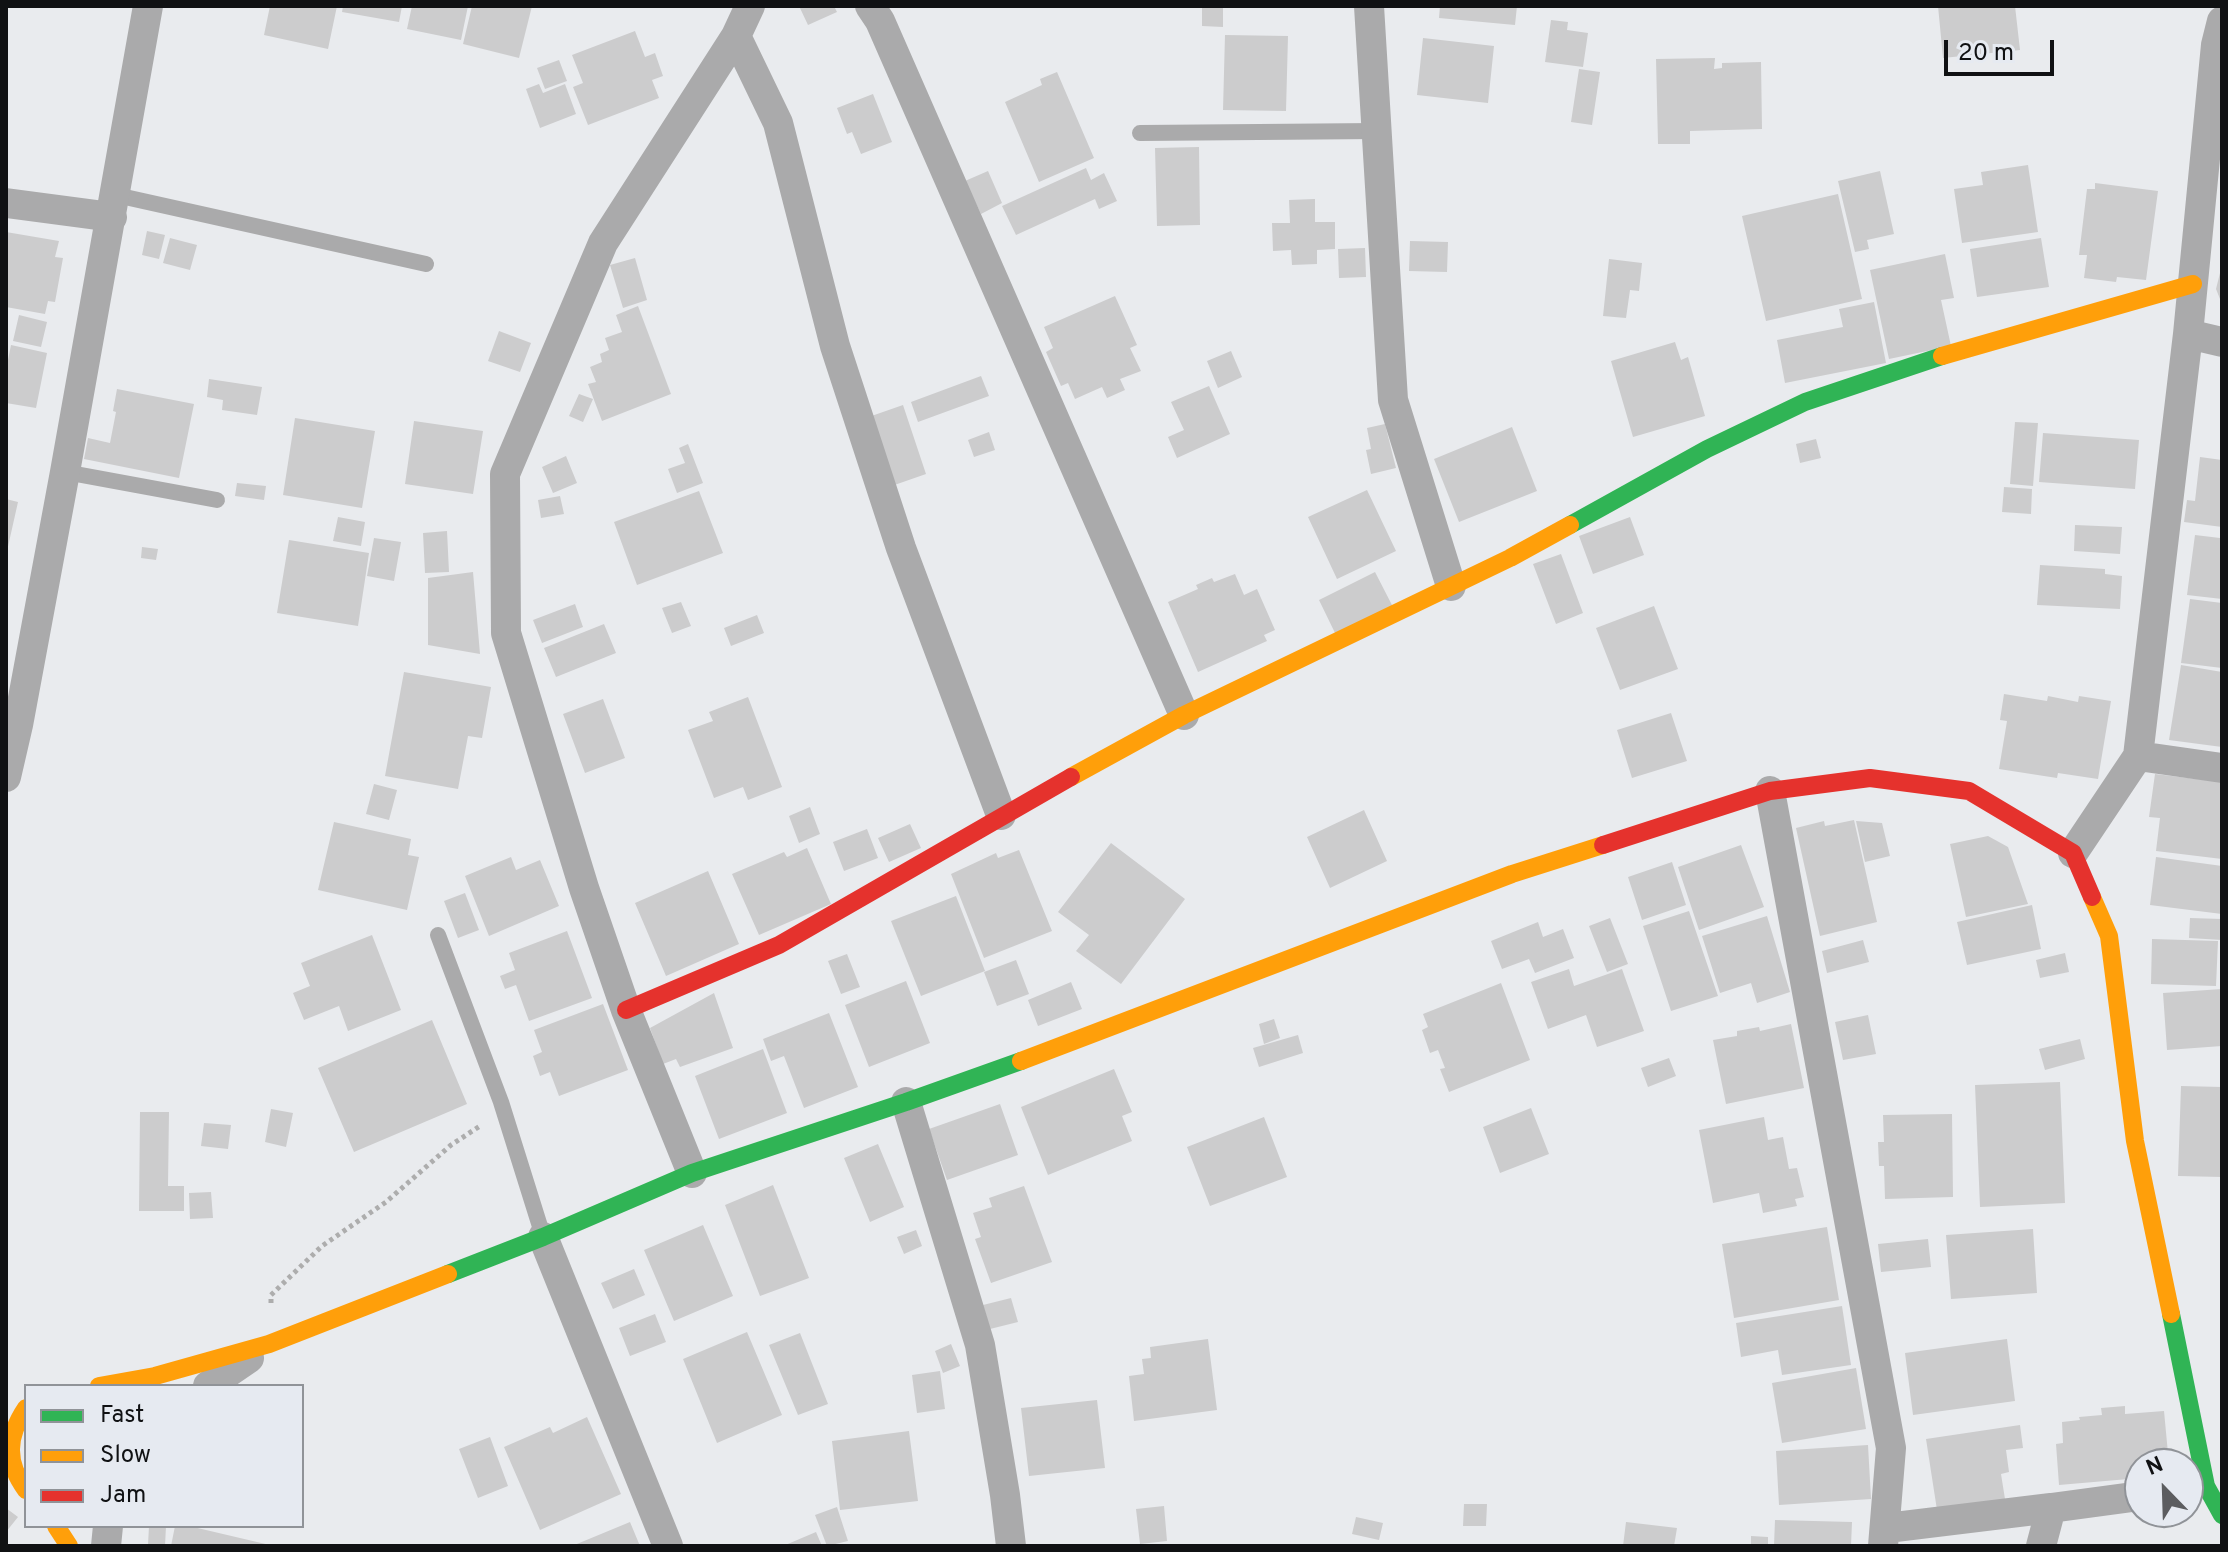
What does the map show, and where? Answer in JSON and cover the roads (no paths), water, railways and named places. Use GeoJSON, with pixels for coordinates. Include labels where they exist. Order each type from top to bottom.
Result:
{"type":"FeatureCollection","features":[{"type":"Feature","properties":{"kind":"street"},"geometry":{"type":"LineString","coordinates":[[6,777],[114,206],[148,6]]}},
{"type":"Feature","properties":{"kind":"street"},"geometry":{"type":"LineString","coordinates":[[692,1173],[626,1010],[584,888],[506,633],[505,474],[603,243],[736,36],[750,6]]}},
{"type":"Feature","properties":{"kind":"street"},"geometry":{"type":"LineString","coordinates":[[870,6],[880,21],[1184,715]]}},
{"type":"Feature","properties":{"kind":"street"},"geometry":{"type":"LineString","coordinates":[[1369,6],[1393,400],[1451,586]]}},
{"type":"Feature","properties":{"kind":"street"},"geometry":{"type":"LineString","coordinates":[[2073,853],[2138,756],[2188,334],[2216,45],[2222,21]]}},
{"type":"Feature","properties":{"kind":"street"},"geometry":{"type":"LineString","coordinates":[[736,36],[778,123],[835,346],[901,548],[1001,815]]}},
{"type":"Feature","properties":{"kind":"street"},"geometry":{"type":"LineString","coordinates":[[6,203],[114,206]]}},
{"type":"Feature","properties":{"kind":"street"},"geometry":{"type":"LineString","coordinates":[[626,1010],[779,945],[1001,815],[1184,715],[1510,558],[1707,449],[1805,402],[1920,362],[2193,284]]}},
{"type":"Feature","properties":{"kind":"street"},"geometry":{"type":"LineString","coordinates":[[2188,334],[2222,342]]}},
{"type":"Feature","properties":{"kind":"street"},"geometry":{"type":"LineString","coordinates":[[2138,756],[2222,768]]}},
{"type":"Feature","properties":{"kind":"street"},"geometry":{"type":"LineString","coordinates":[[110,1384],[155,1376],[269,1344],[543,1237],[692,1173],[906,1102],[1122,1024],[1512,874],[1770,791],[1870,778],[1969,791],[2073,853],[2109,936],[2135,1141],[2190,1448]]}},
{"type":"Feature","properties":{"kind":"street"},"geometry":{"type":"LineString","coordinates":[[1770,791],[1891,1448],[1885,1537],[2124,1498]]}},
{"type":"Feature","properties":{"kind":"street"},"geometry":{"type":"LineString","coordinates":[[906,1102],[980,1345],[1011,1546]]}},
{"type":"Feature","properties":{"kind":"street"},"geometry":{"type":"LineString","coordinates":[[543,1237],[668,1546]]}},
{"type":"Feature","properties":{"kind":"street"},"geometry":{"type":"LineString","coordinates":[[211,1384],[269,1344]]}},
{"type":"Feature","properties":{"kind":"street"},"geometry":{"type":"LineString","coordinates":[[16,1478],[9,1451],[16,1421],[24,1411]]}},
{"type":"Feature","properties":{"kind":"street"},"geometry":{"type":"LineString","coordinates":[[2204,1496],[2222,1515]]}},
{"type":"Feature","properties":{"kind":"street"},"geometry":{"type":"LineString","coordinates":[[2041,1546],[2051,1508]]}},
{"type":"Feature","properties":{"kind":"street"},"geometry":{"type":"LineString","coordinates":[[57,1528],[69,1546]]}},
{"type":"Feature","properties":{"kind":"lane"},"geometry":{"type":"LineString","coordinates":[[1140,133],[1377,131]]}},
{"type":"Feature","properties":{"kind":"lane"},"geometry":{"type":"LineString","coordinates":[[114,206],[426,264]]}},
{"type":"Feature","properties":{"kind":"lane"},"geometry":{"type":"LineString","coordinates":[[65,472],[217,500]]}},
{"type":"Feature","properties":{"kind":"lane"},"geometry":{"type":"LineString","coordinates":[[438,935],[501,1102],[543,1237]]}}]}
